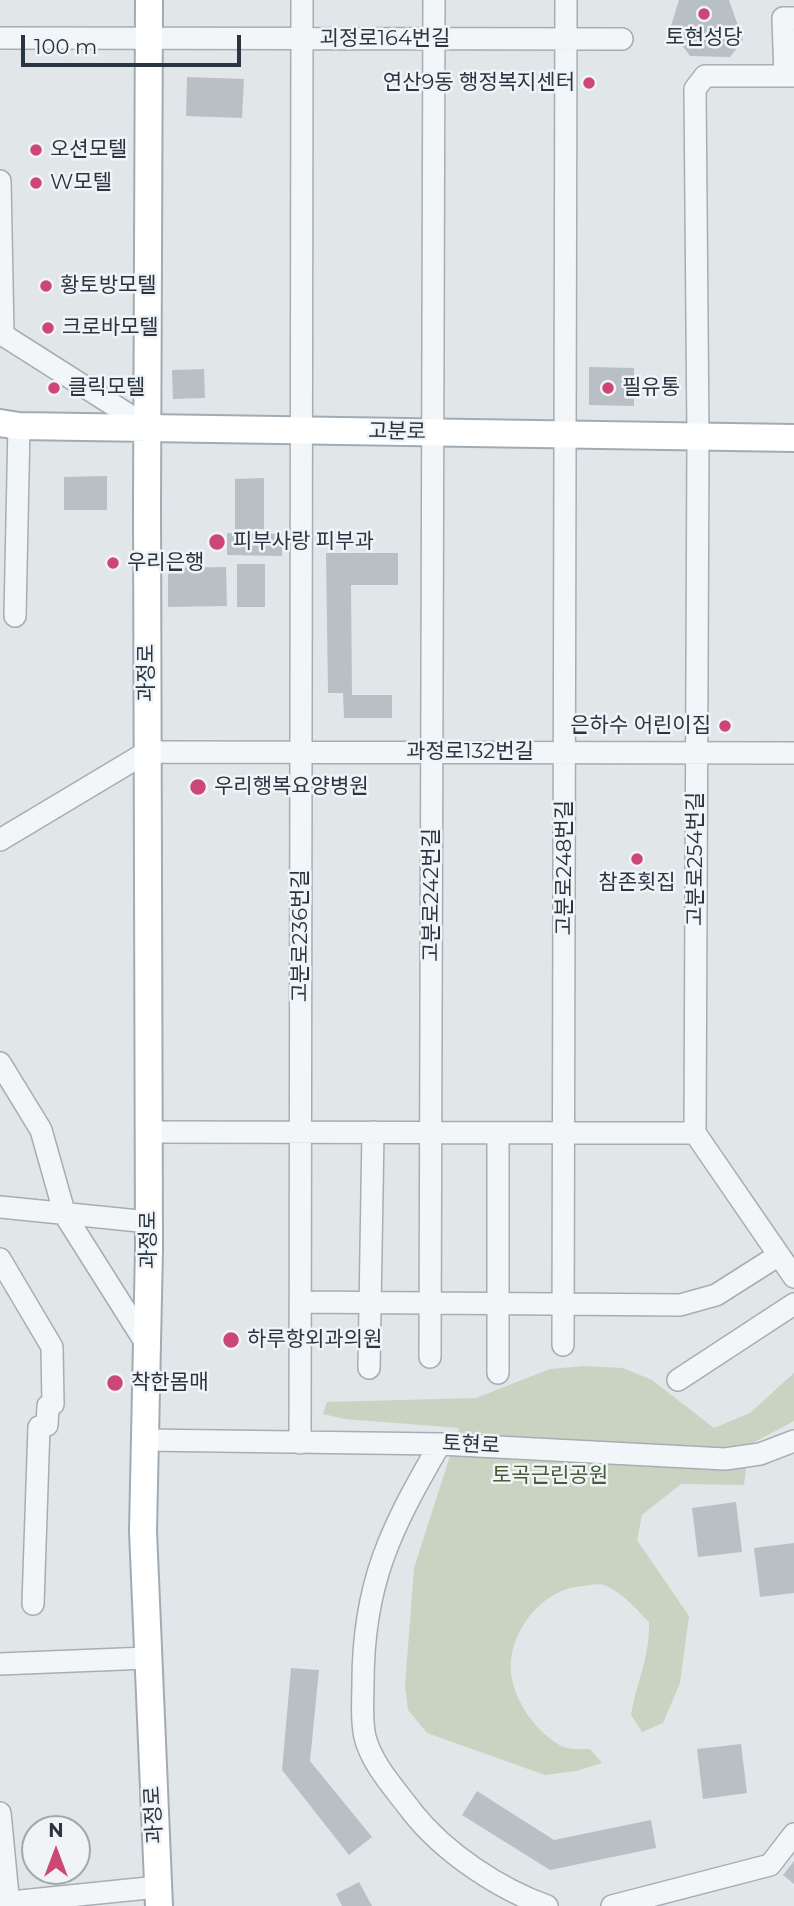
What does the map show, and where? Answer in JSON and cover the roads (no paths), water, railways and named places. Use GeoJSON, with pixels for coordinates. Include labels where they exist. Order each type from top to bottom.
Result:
{"type":"FeatureCollection","features":[{"type":"Feature","properties":{"kind":"main road","name":"과정로"},"geometry":{"type":"LineString","coordinates":[[149,0],[149,1222],[143,1531],[158,1896]]}},
{"type":"Feature","properties":{"kind":"main road","name":"고분로"},"geometry":{"type":"LineString","coordinates":[[9,424],[794,438]]}},
{"type":"Feature","properties":{"kind":"street","name":"고분로236번길"},"geometry":{"type":"LineString","coordinates":[[300,1443],[302,0]]}},
{"type":"Feature","properties":{"kind":"street","name":"고분로242번길"},"geometry":{"type":"LineString","coordinates":[[430,1357],[435,0]]}},
{"type":"Feature","properties":{"kind":"street","name":"고분로248번길"},"geometry":{"type":"LineString","coordinates":[[563,1345],[566,0]]}},
{"type":"Feature","properties":{"kind":"street"},"geometry":{"type":"LineString","coordinates":[[790,76],[783,18],[794,18]]}},
{"type":"Feature","properties":{"kind":"street","name":"괴정로164번길"},"geometry":{"type":"LineString","coordinates":[[0,38],[622,39]]}},
{"type":"Feature","properties":{"kind":"street","name":"고분로254번길"},"geometry":{"type":"LineString","coordinates":[[695,1133],[698,437],[695,89],[705,76],[790,76]]}},
{"type":"Feature","properties":{"kind":"street"},"geometry":{"type":"LineString","coordinates":[[0,181],[1,334],[148,427]]}},
{"type":"Feature","properties":{"kind":"street"},"geometry":{"type":"LineString","coordinates":[[9,424],[15,616]]}},
{"type":"Feature","properties":{"kind":"street"},"geometry":{"type":"LineString","coordinates":[[0,840],[147,752]]}},
{"type":"Feature","properties":{"kind":"street","name":"과정로132번길"},"geometry":{"type":"LineString","coordinates":[[147,752],[794,753]]}},
{"type":"Feature","properties":{"kind":"street"},"geometry":{"type":"LineString","coordinates":[[0,1063],[41,1130],[65,1215],[147,1345]]}},
{"type":"Feature","properties":{"kind":"street"},"geometry":{"type":"LineString","coordinates":[[148,1132],[695,1133],[794,1277]]}},
{"type":"Feature","properties":{"kind":"street"},"geometry":{"type":"LineString","coordinates":[[369,1368],[368,1302],[373,1132]]}},
{"type":"Feature","properties":{"kind":"street"},"geometry":{"type":"LineString","coordinates":[[498,1132],[498,1373]]}},
{"type":"Feature","properties":{"kind":"street"},"geometry":{"type":"LineString","coordinates":[[0,1207],[149,1222]]}},
{"type":"Feature","properties":{"kind":"street"},"geometry":{"type":"LineString","coordinates":[[301,1302],[680,1305],[716,1295],[779,1255]]}},
{"type":"Feature","properties":{"kind":"street"},"geometry":{"type":"LineString","coordinates":[[0,1259],[52,1348],[54,1404],[48,1406],[47,1425],[39,1427],[33,1604]]}},
{"type":"Feature","properties":{"kind":"street"},"geometry":{"type":"LineString","coordinates":[[678,1380],[794,1304]]}},
{"type":"Feature","properties":{"kind":"street","name":"토현로"},"geometry":{"type":"LineString","coordinates":[[145,1440],[440,1444],[725,1459],[760,1454],[794,1441]]}},
{"type":"Feature","properties":{"kind":"street"},"geometry":{"type":"LineString","coordinates":[[440,1444],[406,1503],[372,1588],[363,1664],[365,1736],[386,1777],[435,1837],[457,1857],[547,1906]]}},
{"type":"Feature","properties":{"kind":"street"},"geometry":{"type":"LineString","coordinates":[[0,1664],[147,1658]]}},
{"type":"Feature","properties":{"kind":"street"},"geometry":{"type":"LineString","coordinates":[[0,1813],[6,1904],[158,1896]]}},
{"type":"Feature","properties":{"kind":"street"},"geometry":{"type":"LineString","coordinates":[[612,1906],[770,1865],[794,1834]]}},
{"type":"Feature","properties":{"kind":"place","name":"토현성당"},"geometry":{"type":"Point","coordinates":[704,14]}},
{"type":"Feature","properties":{"kind":"place","name":"연산9동 행정복지센터"},"geometry":{"type":"Point","coordinates":[589,83]}},
{"type":"Feature","properties":{"kind":"place","name":"오션모텔"},"geometry":{"type":"Point","coordinates":[36,150]}},
{"type":"Feature","properties":{"kind":"place","name":"W모텔"},"geometry":{"type":"Point","coordinates":[36,183]}},
{"type":"Feature","properties":{"kind":"place","name":"황토방모텔"},"geometry":{"type":"Point","coordinates":[46,286]}},
{"type":"Feature","properties":{"kind":"place","name":"크로바모텔"},"geometry":{"type":"Point","coordinates":[48,328]}},
{"type":"Feature","properties":{"kind":"place","name":"클릭모텔"},"geometry":{"type":"Point","coordinates":[54,388]}},
{"type":"Feature","properties":{"kind":"place","name":"필유통"},"geometry":{"type":"Point","coordinates":[608,388]}},
{"type":"Feature","properties":{"kind":"place","name":"피부사랑 피부과"},"geometry":{"type":"Point","coordinates":[217,542]}},
{"type":"Feature","properties":{"kind":"place","name":"우리은행"},"geometry":{"type":"Point","coordinates":[113,563]}},
{"type":"Feature","properties":{"kind":"place","name":"은하수 어린이집"},"geometry":{"type":"Point","coordinates":[725,726]}},
{"type":"Feature","properties":{"kind":"place","name":"우리행복요양병원"},"geometry":{"type":"Point","coordinates":[198,787]}},
{"type":"Feature","properties":{"kind":"place","name":"참존횟집"},"geometry":{"type":"Point","coordinates":[637,859]}},
{"type":"Feature","properties":{"kind":"place","name":"하루항외과의원"},"geometry":{"type":"Point","coordinates":[231,1340]}},
{"type":"Feature","properties":{"kind":"place","name":"착한몸매"},"geometry":{"type":"Point","coordinates":[115,1383]}},
{"type":"Feature","properties":{"kind":"park label","name":"토곡근린공원"},"geometry":{"type":"Point","coordinates":[550,1476]}}]}
